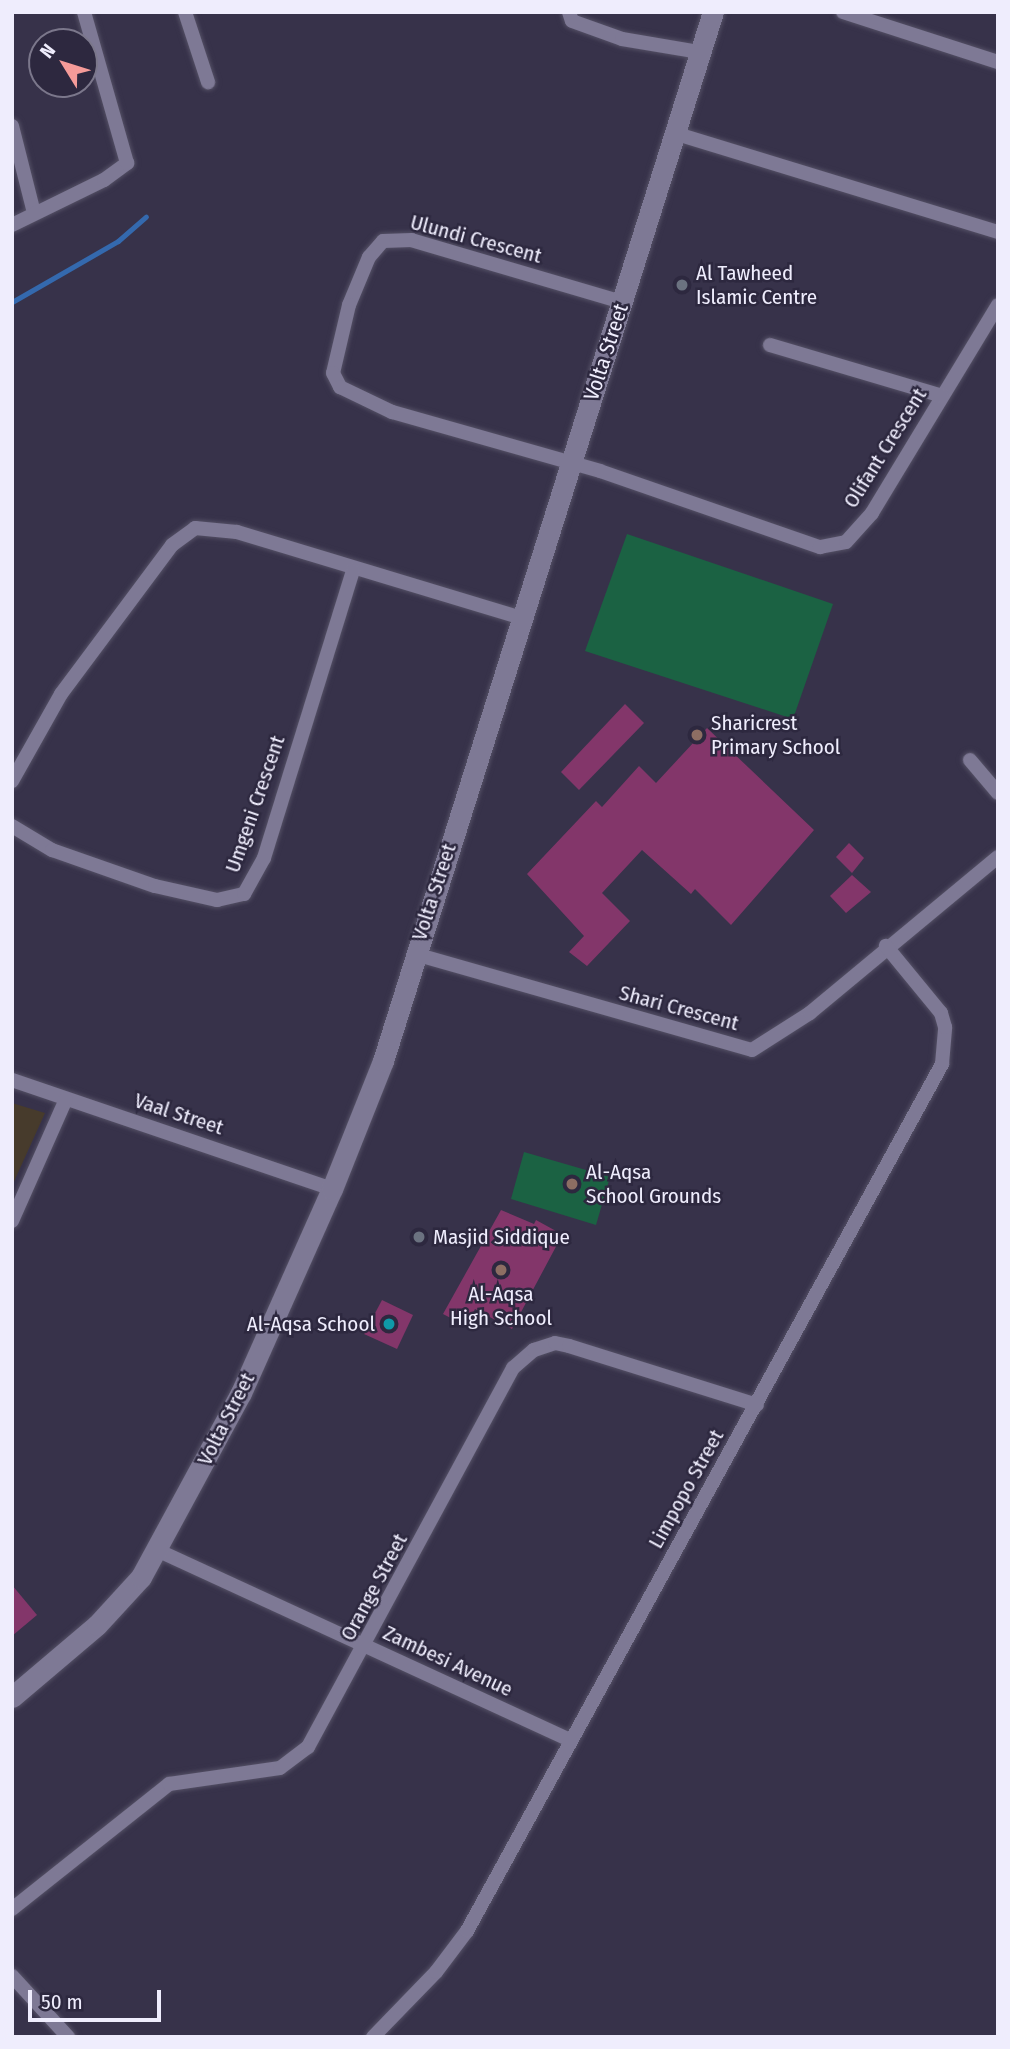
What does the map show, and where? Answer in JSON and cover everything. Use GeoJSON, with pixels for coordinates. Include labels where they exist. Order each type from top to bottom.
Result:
{"type":"FeatureCollection","features":[{"type":"Feature","properties":{"kind":"street"},"geometry":{"type":"LineString","coordinates":[[12,225],[104,180],[127,163],[84,12]]}},
{"type":"Feature","properties":{"kind":"street"},"geometry":{"type":"LineString","coordinates":[[185,12],[208,82]]}},
{"type":"Feature","properties":{"kind":"street"},"geometry":{"type":"LineString","coordinates":[[569,12],[572,21],[622,39],[700,52]]}},
{"type":"Feature","properties":{"kind":"street","name":"Volta Street"},"geometry":{"type":"LineString","coordinates":[[12,1697],[115,1608],[157,1550],[241,1393],[332,1189],[383,1060],[713,12]]}},
{"type":"Feature","properties":{"kind":"street"},"geometry":{"type":"LineString","coordinates":[[843,12],[998,62]]}},
{"type":"Feature","properties":{"kind":"street"},"geometry":{"type":"LineString","coordinates":[[12,126],[34,213]]}},
{"type":"Feature","properties":{"kind":"street"},"geometry":{"type":"LineString","coordinates":[[674,133],[998,232]]}},
{"type":"Feature","properties":{"kind":"street","name":"Ulundi Crescent"},"geometry":{"type":"LineString","coordinates":[[571,463],[391,412],[340,387],[333,358],[349,305],[369,257],[379,244],[396,239],[622,302]]}},
{"type":"Feature","properties":{"kind":"street","name":"Olifant Crescent"},"geometry":{"type":"LineString","coordinates":[[571,463],[783,537],[820,547],[838,544],[855,535],[872,513],[998,305]]}},
{"type":"Feature","properties":{"kind":"street"},"geometry":{"type":"LineString","coordinates":[[770,345],[942,396]]}},
{"type":"Feature","properties":{"kind":"street"},"geometry":{"type":"LineString","coordinates":[[12,781],[61,694],[187,532],[203,525],[221,528],[352,571],[521,618]]}},
{"type":"Feature","properties":{"kind":"street","name":"Umgeni Crescent"},"geometry":{"type":"LineString","coordinates":[[12,826],[52,850],[155,886],[217,900],[244,894],[264,858],[352,571]]}},
{"type":"Feature","properties":{"kind":"street"},"geometry":{"type":"LineString","coordinates":[[970,760],[998,793]]}},
{"type":"Feature","properties":{"kind":"street","name":"Shari Crescent"},"geometry":{"type":"LineString","coordinates":[[415,954],[752,1050],[810,1013],[886,946],[998,857]]}},
{"type":"Feature","properties":{"kind":"street","name":"Limpopo Street"},"geometry":{"type":"LineString","coordinates":[[373,2037],[456,1949],[942,1064],[945,1027],[941,1013],[886,946]]}},
{"type":"Feature","properties":{"kind":"street","name":"Vaal Street"},"geometry":{"type":"LineString","coordinates":[[12,1080],[332,1189]]}},
{"type":"Feature","properties":{"kind":"street"},"geometry":{"type":"LineString","coordinates":[[12,1221],[66,1099]]}},
{"type":"Feature","properties":{"kind":"street","name":"Orange Street"},"geometry":{"type":"LineString","coordinates":[[12,1909],[169,1784],[261,1773],[297,1758],[317,1737],[513,1368],[534,1350],[555,1343],[569,1346],[757,1405]]}},
{"type":"Feature","properties":{"kind":"street","name":"Zambesi Avenue"},"geometry":{"type":"LineString","coordinates":[[157,1550],[570,1740]]}},
{"type":"Feature","properties":{"kind":"street"},"geometry":{"type":"LineString","coordinates":[[12,1976],[68,2037]]}},
{"type":"Feature","properties":{"kind":"shaded area"},"geometry":{"type":"Polygon","coordinates":[[[12,1103],[45,1113],[12,1186],[12,1103]]]}},
{"type":"Feature","properties":{"kind":"green space"},"geometry":{"type":"Polygon","coordinates":[[[627,534],[833,604],[793,719],[585,651],[627,534]]]}},
{"type":"Feature","properties":{"kind":"green space"},"geometry":{"type":"Polygon","coordinates":[[[524,1152],[610,1177],[596,1225],[511,1199],[524,1152]]]}},
{"type":"Feature","properties":{"kind":"building"},"geometry":{"type":"Polygon","coordinates":[[[625,704],[644,723],[579,790],[561,772],[625,704]]]}},
{"type":"Feature","properties":{"kind":"building"},"geometry":{"type":"Polygon","coordinates":[[[707,728],[814,830],[731,925],[695,889],[691,894],[642,850],[602,893],[630,921],[587,966],[569,952],[584,936],[527,874],[596,801],[602,807],[639,766],[656,783],[707,728]]]}},
{"type":"Feature","properties":{"kind":"building"},"geometry":{"type":"Polygon","coordinates":[[[849,843],[864,858],[852,873],[836,857],[849,843]]]}},
{"type":"Feature","properties":{"kind":"building"},"geometry":{"type":"Polygon","coordinates":[[[852,875],[871,892],[846,913],[830,896],[852,875]]]}},
{"type":"Feature","properties":{"kind":"building","name":"Al-Aqsa High School"},"geometry":{"type":"Polygon","coordinates":[[[501,1210],[534,1224],[536,1220],[556,1231],[559,1241],[512,1329],[475,1309],[466,1326],[443,1314],[501,1210]]]}},
{"type":"Feature","properties":{"kind":"building","name":"Al-Aqsa School"},"geometry":{"type":"Polygon","coordinates":[[[382,1300],[413,1315],[397,1349],[364,1334],[382,1300]]]}},
{"type":"Feature","properties":{"kind":"building"},"geometry":{"type":"Polygon","coordinates":[[[12,1585],[37,1615],[12,1636],[12,1585]]]}},
{"type":"Feature","properties":{"kind":"waterway"},"geometry":{"type":"LineString","coordinates":[[12,302],[118,241],[146,217]]}},
{"type":"Feature","properties":{"kind":"place","name":"Al Tawheed Islamic Centre"},"geometry":{"type":"Point","coordinates":[682,285]}},
{"type":"Feature","properties":{"kind":"place","name":"Sharicrest Primary School"},"geometry":{"type":"Point","coordinates":[697,735]}},
{"type":"Feature","properties":{"kind":"place","name":"Al-Aqsa School Grounds"},"geometry":{"type":"Point","coordinates":[572,1184]}},
{"type":"Feature","properties":{"kind":"place","name":"Masjid Siddique"},"geometry":{"type":"Point","coordinates":[419,1237]}},
{"type":"Feature","properties":{"kind":"place","name":"Al-Aqsa High School"},"geometry":{"type":"Point","coordinates":[501,1270]}},
{"type":"Feature","properties":{"kind":"place","name":"Al-Aqsa School"},"geometry":{"type":"Point","coordinates":[389,1324]}}]}
